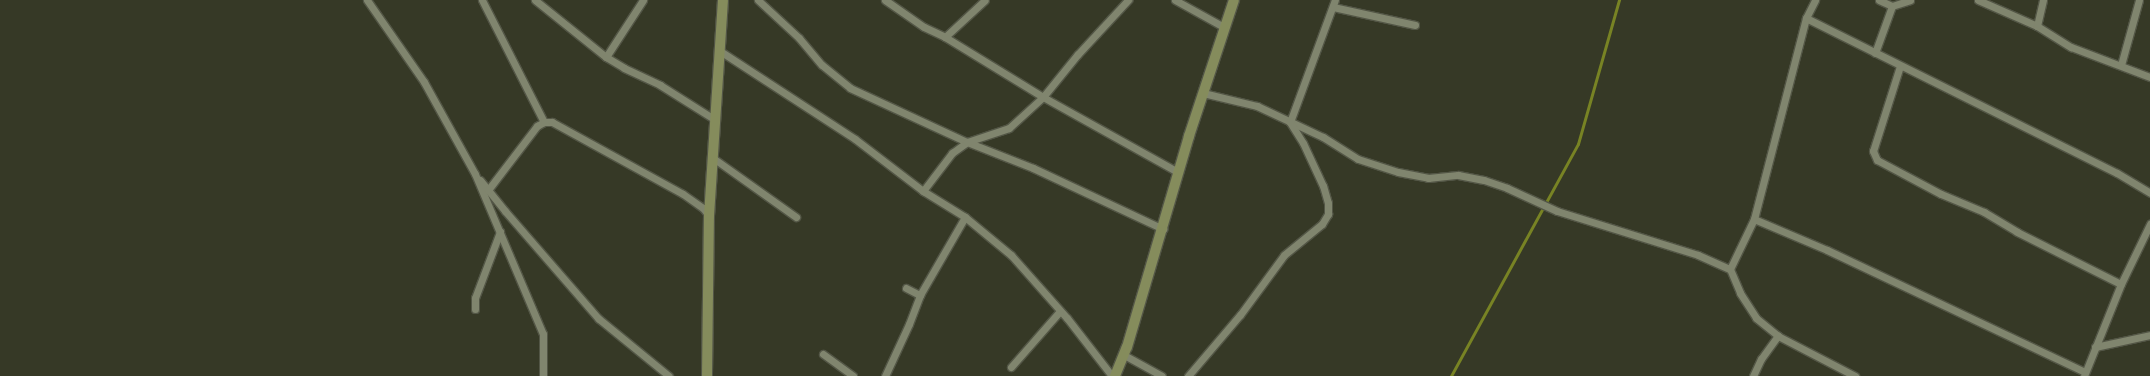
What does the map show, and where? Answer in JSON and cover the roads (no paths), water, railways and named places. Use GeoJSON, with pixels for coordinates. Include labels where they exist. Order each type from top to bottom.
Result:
{"type":"FeatureCollection","features":[{"type":"Feature","properties":{"kind":"street"},"geometry":{"type":"LineString","coordinates":[[367,0],[424,82],[475,174],[543,334],[544,376]]}},
{"type":"Feature","properties":{"kind":"street"},"geometry":{"type":"LineString","coordinates":[[482,0],[544,122]]}},
{"type":"Feature","properties":{"kind":"street"},"geometry":{"type":"LineString","coordinates":[[535,0],[606,57],[624,68],[660,85],[714,119]]}},
{"type":"Feature","properties":{"kind":"street"},"geometry":{"type":"LineString","coordinates":[[606,57],[643,0]]}},
{"type":"Feature","properties":{"kind":"street"},"geometry":{"type":"LineString","coordinates":[[708,376],[709,216],[714,119],[723,0]]}},
{"type":"Feature","properties":{"kind":"street"},"geometry":{"type":"LineString","coordinates":[[758,0],[799,38],[822,66],[841,82],[967,142],[1033,168],[1163,229]]}},
{"type":"Feature","properties":{"kind":"street"},"geometry":{"type":"LineString","coordinates":[[884,0],[924,27],[945,37],[1043,97],[1178,172]]}},
{"type":"Feature","properties":{"kind":"street"},"geometry":{"type":"LineString","coordinates":[[945,37],[985,0]]}},
{"type":"Feature","properties":{"kind":"street"},"geometry":{"type":"LineString","coordinates":[[923,191],[952,153],[967,142],[1009,128],[1043,97],[1078,54],[1128,0]]}},
{"type":"Feature","properties":{"kind":"street"},"geometry":{"type":"LineString","coordinates":[[1175,0],[1224,27]]}},
{"type":"Feature","properties":{"kind":"street"},"geometry":{"type":"LineString","coordinates":[[1115,376],[1124,355],[1163,229],[1178,172],[1202,93],[1234,0]]}},
{"type":"Feature","properties":{"kind":"street"},"geometry":{"type":"LineString","coordinates":[[1730,269],[1754,219],[1806,18],[1815,0]]}},
{"type":"Feature","properties":{"kind":"street"},"geometry":{"type":"LineString","coordinates":[[1879,0],[1892,6],[1910,0]]}},
{"type":"Feature","properties":{"kind":"street"},"geometry":{"type":"LineString","coordinates":[[1978,0],[2037,26],[2072,47],[2150,77]]}},
{"type":"Feature","properties":{"kind":"street"},"geometry":{"type":"LineString","coordinates":[[2037,26],[2043,0]]}},
{"type":"Feature","properties":{"kind":"street"},"geometry":{"type":"LineString","coordinates":[[2121,65],[2139,0]]}},
{"type":"Feature","properties":{"kind":"street"},"geometry":{"type":"LineString","coordinates":[[1290,122],[1334,3],[1415,25]]}},
{"type":"Feature","properties":{"kind":"street"},"geometry":{"type":"LineString","coordinates":[[1875,53],[1892,6]]}},
{"type":"Feature","properties":{"kind":"street"},"geometry":{"type":"LineString","coordinates":[[1806,18],[1900,66],[2077,152],[2150,193]]}},
{"type":"Feature","properties":{"kind":"street"},"geometry":{"type":"LineString","coordinates":[[720,51],[855,139],[923,191],[965,218],[1011,255],[1060,311],[1112,376]]}},
{"type":"Feature","properties":{"kind":"street"},"geometry":{"type":"LineString","coordinates":[[1900,66],[1873,152],[1877,160],[1941,194],[1984,212],[2017,232],[2121,284]]}},
{"type":"Feature","properties":{"kind":"street"},"geometry":{"type":"LineString","coordinates":[[1202,93],[1257,106],[1323,137],[1358,158],[1398,172],[1428,178],[1458,175],[1484,180],[1507,188],[1557,211],[1698,255],[1730,269],[1740,293],[1756,318],[1778,336],[1855,376]]}},
{"type":"Feature","properties":{"kind":"street"},"geometry":{"type":"LineString","coordinates":[[488,190],[537,126],[544,122],[552,122],[683,194],[704,208],[709,216]]}},
{"type":"Feature","properties":{"kind":"street"},"geometry":{"type":"LineString","coordinates":[[1188,376],[1240,315],[1284,255],[1322,224],[1328,214],[1328,203],[1323,186],[1303,143],[1290,122]]}},
{"type":"Feature","properties":{"kind":"street"},"geometry":{"type":"LineString","coordinates":[[713,158],[796,217]]}},
{"type":"Feature","properties":{"kind":"street"},"geometry":{"type":"LineString","coordinates":[[475,174],[599,319],[669,376]]}},
{"type":"Feature","properties":{"kind":"street"},"geometry":{"type":"LineString","coordinates":[[885,376],[909,324],[920,295],[965,218]]}},
{"type":"Feature","properties":{"kind":"street"},"geometry":{"type":"LineString","coordinates":[[1754,219],[1827,250],[2084,374],[2121,284],[2150,224]]}},
{"type":"Feature","properties":{"kind":"street"},"geometry":{"type":"LineString","coordinates":[[475,309],[475,298],[500,232]]}},
{"type":"Feature","properties":{"kind":"street"},"geometry":{"type":"LineString","coordinates":[[906,288],[920,295]]}},
{"type":"Feature","properties":{"kind":"street"},"geometry":{"type":"LineString","coordinates":[[1011,367],[1060,311]]}},
{"type":"Feature","properties":{"kind":"street"},"geometry":{"type":"LineString","coordinates":[[2095,347],[2150,335]]}},
{"type":"Feature","properties":{"kind":"street"},"geometry":{"type":"LineString","coordinates":[[1753,376],[1762,359],[1778,336]]}},
{"type":"Feature","properties":{"kind":"street"},"geometry":{"type":"LineString","coordinates":[[823,354],[853,376]]}},
{"type":"Feature","properties":{"kind":"street"},"geometry":{"type":"LineString","coordinates":[[1124,355],[1162,376]]}},
{"type":"Feature","properties":{"kind":"waterway"},"geometry":{"type":"LineString","coordinates":[[1451,376],[1578,144],[1619,0]]}}]}
